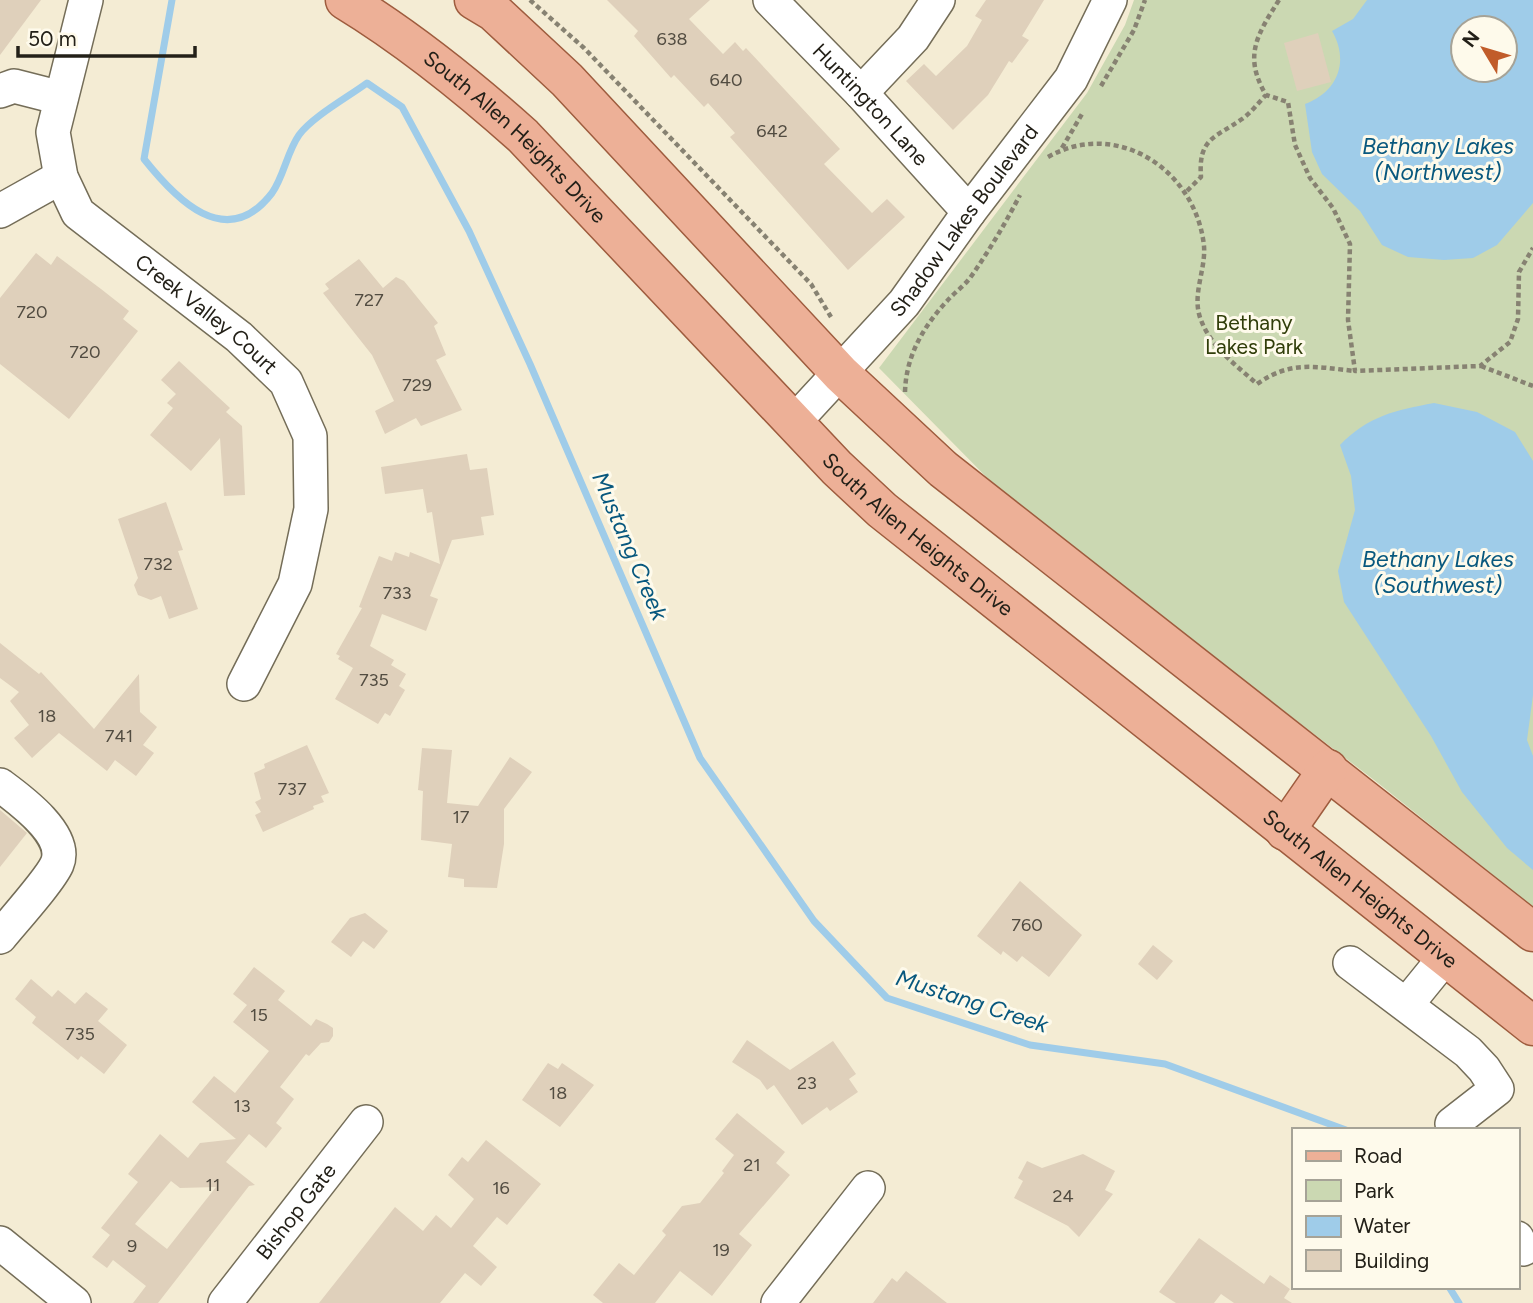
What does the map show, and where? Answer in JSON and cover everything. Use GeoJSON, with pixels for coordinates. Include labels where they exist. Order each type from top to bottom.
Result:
{"type":"FeatureCollection","features":[{"type":"Feature","properties":{"kind":"main road","name":"South Allen Heights Drive"},"geometry":{"type":"LineString","coordinates":[[345,0],[395,30],[523,135],[794,422],[882,510],[1533,1026]]}},
{"type":"Feature","properties":{"kind":"main road"},"geometry":{"type":"LineString","coordinates":[[474,0],[494,12],[567,80],[841,374],[943,469],[1130,619],[1328,769],[1533,932]]}},
{"type":"Feature","properties":{"kind":"main road"},"geometry":{"type":"LineString","coordinates":[[1285,831],[1328,769]]}},
{"type":"Feature","properties":{"kind":"street","name":"Creek Valley Court"},"geometry":{"type":"LineString","coordinates":[[86,0],[52,132],[61,177],[78,213],[239,337],[286,382],[310,436],[311,509],[295,584],[244,684]]}},
{"type":"Feature","properties":{"kind":"street","name":"Huntington Lane"},"geometry":{"type":"LineString","coordinates":[[770,0],[861,93],[969,212]]}},
{"type":"Feature","properties":{"kind":"street"},"geometry":{"type":"LineString","coordinates":[[861,93],[913,38],[938,0]]}},
{"type":"Feature","properties":{"kind":"street","name":"Shadow Lakes Boulevard"},"geometry":{"type":"LineString","coordinates":[[794,422],[904,303],[969,212],[1071,79],[1110,0]]}},
{"type":"Feature","properties":{"kind":"street"},"geometry":{"type":"LineString","coordinates":[[0,91],[14,86],[61,98]]}},
{"type":"Feature","properties":{"kind":"street"},"geometry":{"type":"LineString","coordinates":[[1,208],[61,177]]}},
{"type":"Feature","properties":{"kind":"street"},"geometry":{"type":"LineString","coordinates":[[0,785],[27,805],[46,825],[57,846],[58,863],[0,937]]}},
{"type":"Feature","properties":{"kind":"street"},"geometry":{"type":"LineString","coordinates":[[1350,963],[1468,1052],[1484,1069],[1497,1089],[1452,1124],[1455,1128]]}},
{"type":"Feature","properties":{"kind":"street"},"geometry":{"type":"LineString","coordinates":[[1416,1011],[1455,963]]}},
{"type":"Feature","properties":{"kind":"street","name":"Bishop Gate"},"geometry":{"type":"LineString","coordinates":[[225,1303],[366,1122]]}},
{"type":"Feature","properties":{"kind":"street"},"geometry":{"type":"LineString","coordinates":[[778,1303],[868,1188]]}},
{"type":"Feature","properties":{"kind":"street"},"geometry":{"type":"LineString","coordinates":[[0,1243],[74,1303]]}},
{"type":"Feature","properties":{"kind":"path"},"geometry":{"type":"LineString","coordinates":[[530,0],[584,47],[811,284],[836,326]]}},
{"type":"Feature","properties":{"kind":"path"},"geometry":{"type":"LineString","coordinates":[[1279,0],[1265,21],[1252,56],[1256,78],[1266,95],[1288,102],[1295,145],[1310,178],[1333,208],[1350,244],[1348,320],[1354,371]]}},
{"type":"Feature","properties":{"kind":"path"},"geometry":{"type":"LineString","coordinates":[[1186,191],[1201,177],[1199,158],[1208,140],[1245,117],[1266,95]]}},
{"type":"Feature","properties":{"kind":"path"},"geometry":{"type":"LineString","coordinates":[[1041,163],[1061,149],[1084,143],[1124,147],[1168,170],[1186,191],[1196,211],[1204,248],[1198,291],[1199,318],[1212,342],[1257,384],[1272,373],[1296,365],[1354,371],[1480,366],[1533,386]]}},
{"type":"Feature","properties":{"kind":"path"},"geometry":{"type":"LineString","coordinates":[[905,405],[906,367],[918,341],[945,303],[968,281],[997,238],[1021,193]]}},
{"type":"Feature","properties":{"kind":"path"},"geometry":{"type":"LineString","coordinates":[[1480,366],[1510,342],[1518,319],[1519,272],[1533,247]]}},
{"type":"Feature","properties":{"kind":"green space","name":"Bethany Lakes Park"},"geometry":{"type":"Polygon","coordinates":[[[1134,0],[1533,0],[1533,907],[1378,783],[1011,502],[879,368],[1087,93],[1125,25],[1134,0]]]}},
{"type":"Feature","properties":{"kind":"water","name":"Bethany Lakes (Northwest)"},"geometry":{"type":"Polygon","coordinates":[[[1367,0],[1533,0],[1533,203],[1497,245],[1473,258],[1444,260],[1408,257],[1382,245],[1360,211],[1322,174],[1312,152],[1305,104],[1325,92],[1337,75],[1340,54],[1332,31],[1353,19],[1367,0]]]}},
{"type":"Feature","properties":{"kind":"water","name":"Bethany Lakes (Southwest)"},"geometry":{"type":"Polygon","coordinates":[[[1434,403],[1477,412],[1515,432],[1533,461],[1533,695],[1527,740],[1533,756],[1533,870],[1507,848],[1462,792],[1431,736],[1344,602],[1338,571],[1355,510],[1351,476],[1340,445],[1361,427],[1383,416],[1434,403]]]}},
{"type":"Feature","properties":{"kind":"building"},"geometry":{"type":"Polygon","coordinates":[[[0,0],[41,0],[0,55],[0,0]]]}},
{"type":"Feature","properties":{"kind":"building"},"geometry":{"type":"Polygon","coordinates":[[[607,0],[710,0],[689,19],[723,54],[735,42],[743,51],[746,48],[840,149],[824,164],[872,213],[887,199],[905,217],[848,270],[730,137],[735,133],[708,103],[704,107],[674,75],[671,78],[634,36],[638,31],[607,0]]]}},
{"type":"Feature","properties":{"kind":"building"},"geometry":{"type":"Polygon","coordinates":[[[986,0],[1044,0],[1022,36],[1029,40],[1012,63],[1009,61],[988,95],[953,130],[906,81],[924,64],[936,76],[967,46],[982,20],[975,16],[986,0]]]}},
{"type":"Feature","properties":{"kind":"building"},"geometry":{"type":"Polygon","coordinates":[[[1318,33],[1331,82],[1297,91],[1284,43],[1318,33]]]}},
{"type":"Feature","properties":{"kind":"building"},"geometry":{"type":"Polygon","coordinates":[[[36,253],[51,265],[57,256],[101,289],[129,311],[123,319],[138,331],[69,419],[0,364],[0,298],[36,253]]]}},
{"type":"Feature","properties":{"kind":"building"},"geometry":{"type":"Polygon","coordinates":[[[359,259],[383,288],[396,277],[404,281],[438,323],[434,326],[446,355],[436,360],[462,410],[421,426],[416,418],[385,434],[375,411],[394,401],[372,355],[323,293],[329,289],[325,284],[359,259]]]}},
{"type":"Feature","properties":{"kind":"building"},"geometry":{"type":"Polygon","coordinates":[[[179,361],[230,408],[226,412],[242,426],[245,495],[224,496],[220,438],[191,471],[150,435],[173,408],[167,403],[176,394],[161,380],[179,361]]]}},
{"type":"Feature","properties":{"kind":"building"},"geometry":{"type":"Polygon","coordinates":[[[467,454],[470,470],[487,468],[494,515],[481,517],[484,535],[452,540],[430,596],[438,599],[426,631],[382,614],[370,646],[394,660],[391,665],[406,674],[399,686],[405,690],[390,716],[385,713],[378,724],[335,699],[353,668],[338,659],[340,656],[336,654],[362,608],[359,607],[379,556],[392,561],[395,552],[409,557],[410,552],[440,564],[432,512],[427,513],[423,489],[385,494],[381,467],[467,454]]]}},
{"type":"Feature","properties":{"kind":"building"},"geometry":{"type":"Polygon","coordinates":[[[166,502],[183,550],[178,551],[198,609],[169,619],[161,596],[151,600],[138,595],[134,585],[138,578],[118,519],[166,502]]]}},
{"type":"Feature","properties":{"kind":"building"},"geometry":{"type":"Polygon","coordinates":[[[0,643],[39,674],[41,672],[94,729],[139,674],[140,712],[157,727],[143,745],[154,753],[136,776],[115,760],[107,771],[59,733],[32,758],[14,738],[29,725],[10,701],[19,692],[0,678],[0,643]]]}},
{"type":"Feature","properties":{"kind":"building"},"geometry":{"type":"Polygon","coordinates":[[[307,745],[329,793],[321,796],[324,802],[313,806],[314,809],[263,832],[255,815],[261,812],[255,802],[261,799],[254,773],[265,768],[264,764],[307,745]]]}},
{"type":"Feature","properties":{"kind":"building"},"geometry":{"type":"Polygon","coordinates":[[[422,748],[452,750],[447,803],[478,806],[510,757],[532,772],[504,809],[504,844],[497,888],[464,887],[464,879],[448,877],[452,844],[421,840],[423,791],[418,790],[422,748]]]}},
{"type":"Feature","properties":{"kind":"building"},"geometry":{"type":"Polygon","coordinates":[[[0,810],[27,833],[0,867],[0,810]]]}},
{"type":"Feature","properties":{"kind":"building"},"geometry":{"type":"Polygon","coordinates":[[[1020,881],[1082,935],[1049,977],[1022,956],[1017,962],[1003,951],[1001,955],[977,936],[1020,881]]]}},
{"type":"Feature","properties":{"kind":"building"},"geometry":{"type":"Polygon","coordinates":[[[365,913],[388,931],[374,949],[363,941],[351,957],[331,942],[350,918],[365,913]]]}},
{"type":"Feature","properties":{"kind":"building"},"geometry":{"type":"Polygon","coordinates":[[[1153,945],[1173,961],[1157,980],[1138,964],[1153,945]]]}},
{"type":"Feature","properties":{"kind":"building"},"geometry":{"type":"Polygon","coordinates":[[[254,967],[285,991],[278,1000],[311,1026],[316,1019],[327,1024],[333,1028],[333,1036],[329,1042],[321,1043],[309,1056],[306,1054],[280,1087],[294,1099],[276,1123],[282,1128],[266,1148],[249,1134],[226,1162],[255,1185],[249,1186],[158,1303],[133,1303],[146,1286],[113,1260],[107,1268],[92,1257],[110,1235],[101,1228],[138,1182],[128,1174],[160,1134],[188,1158],[200,1143],[236,1139],[192,1102],[214,1076],[235,1093],[269,1051],[233,1022],[247,1005],[233,994],[254,967]],[[171,1181],[135,1224],[167,1249],[216,1187],[180,1188],[171,1181]]]}},
{"type":"Feature","properties":{"kind":"building"},"geometry":{"type":"Polygon","coordinates":[[[31,979],[52,997],[58,990],[75,1004],[86,992],[108,1009],[98,1021],[127,1045],[104,1074],[81,1056],[78,1060],[32,1023],[36,1017],[15,999],[31,979]]]}},
{"type":"Feature","properties":{"kind":"building"},"geometry":{"type":"Polygon","coordinates":[[[747,1040],[790,1070],[833,1041],[856,1074],[849,1079],[858,1092],[830,1111],[827,1107],[802,1125],[774,1085],[767,1090],[760,1080],[732,1062],[747,1040]]]}},
{"type":"Feature","properties":{"kind":"building"},"geometry":{"type":"Polygon","coordinates":[[[548,1063],[558,1069],[562,1063],[594,1085],[560,1127],[522,1100],[548,1063]]]}},
{"type":"Feature","properties":{"kind":"building"},"geometry":{"type":"Polygon","coordinates":[[[737,1113],[785,1152],[776,1163],[790,1175],[739,1234],[752,1245],[712,1296],[680,1271],[655,1303],[603,1303],[593,1295],[619,1263],[634,1275],[666,1235],[662,1231],[682,1206],[700,1203],[724,1173],[722,1171],[734,1155],[715,1139],[737,1113]]]}},
{"type":"Feature","properties":{"kind":"building"},"geometry":{"type":"Polygon","coordinates":[[[486,1140],[541,1184],[507,1225],[497,1217],[473,1246],[497,1267],[481,1286],[465,1273],[440,1303],[319,1303],[395,1207],[423,1231],[436,1215],[451,1228],[474,1199],[448,1175],[462,1157],[468,1162],[486,1140]]]}},
{"type":"Feature","properties":{"kind":"building"},"geometry":{"type":"Polygon","coordinates":[[[1083,1154],[1115,1171],[1105,1190],[1113,1194],[1079,1237],[1068,1226],[1014,1198],[1023,1181],[1018,1178],[1027,1161],[1042,1168],[1083,1154]]]}},
{"type":"Feature","properties":{"kind":"building"},"geometry":{"type":"Polygon","coordinates":[[[1199,1238],[1264,1284],[1270,1275],[1290,1289],[1284,1298],[1292,1303],[1234,1303],[1221,1294],[1214,1303],[1176,1303],[1159,1292],[1199,1238]]]}},
{"type":"Feature","properties":{"kind":"building"},"geometry":{"type":"Polygon","coordinates":[[[906,1271],[947,1303],[873,1303],[892,1278],[897,1282],[906,1271]]]}},
{"type":"Feature","properties":{"kind":"waterway","name":"Mustang Creek"},"geometry":{"type":"LineString","coordinates":[[172,0],[144,159],[186,203],[202,213],[219,219],[237,218],[255,210],[272,193],[295,142],[305,128],[367,83],[402,107],[469,231],[530,364],[700,758],[814,921],[887,998],[1030,1045],[1165,1064],[1341,1128]]}},
{"type":"Feature","properties":{"kind":"waterway","name":"Mustang Creek"},"geometry":{"type":"LineString","coordinates":[[1450,1289],[1459,1303]]}}]}
